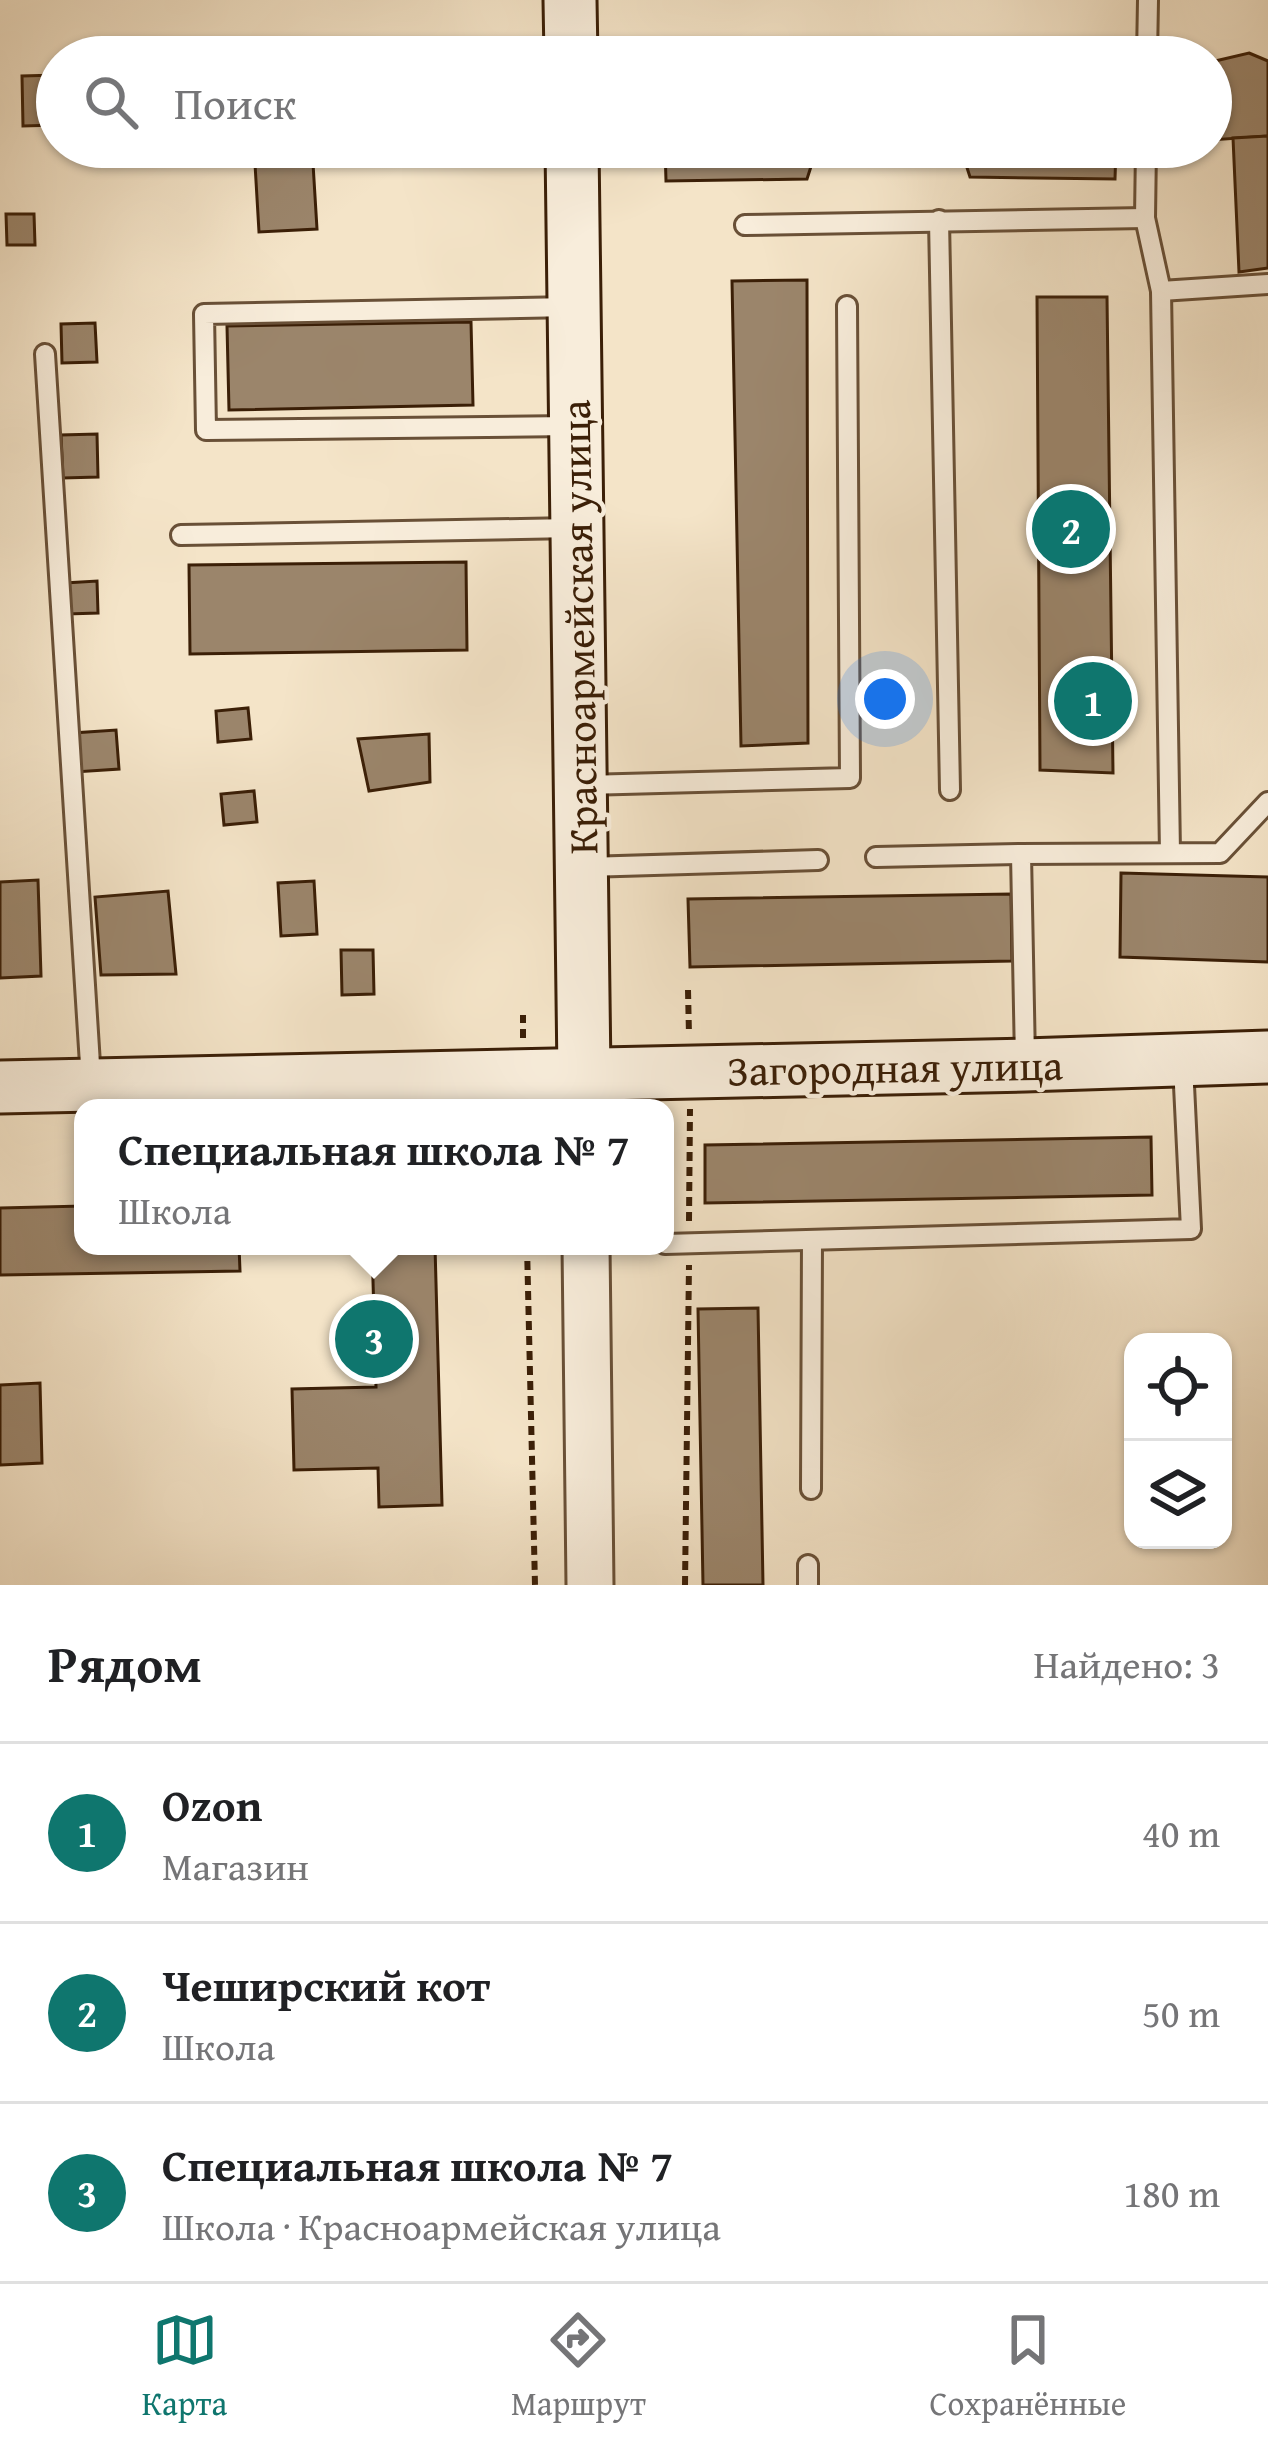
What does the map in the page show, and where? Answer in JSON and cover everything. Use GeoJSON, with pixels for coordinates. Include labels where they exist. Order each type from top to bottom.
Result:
{"type":"FeatureCollection","features":[{"type":"Feature","properties":{"kind":"main road"},"geometry":{"type":"LineString","coordinates":[[570,0],[571,36]]}},
{"type":"Feature","properties":{"kind":"main road","name":"Красноармейская улица"},"geometry":{"type":"LineString","coordinates":[[572,168],[584,1090]]}},
{"type":"Feature","properties":{"kind":"main road","name":"Загородная улица"},"geometry":{"type":"LineString","coordinates":[[0,1087],[584,1090],[689,1071],[1268,1057]]}},
{"type":"Feature","properties":{"kind":"street"},"geometry":{"type":"LineString","coordinates":[[586,1255],[590,1585]]}},
{"type":"Feature","properties":{"kind":"lane"},"geometry":{"type":"LineString","coordinates":[[1147,36],[1148,0]]}},
{"type":"Feature","properties":{"kind":"lane"},"geometry":{"type":"LineString","coordinates":[[1145,168],[1144,218],[1161,291],[1170,853]]}},
{"type":"Feature","properties":{"kind":"lane"},"geometry":{"type":"LineString","coordinates":[[745,225],[1144,218]]}},
{"type":"Feature","properties":{"kind":"lane"},"geometry":{"type":"LineString","coordinates":[[939,220],[950,790]]}},
{"type":"Feature","properties":{"kind":"lane"},"geometry":{"type":"LineString","coordinates":[[1161,291],[1268,284]]}},
{"type":"Feature","properties":{"kind":"lane"},"geometry":{"type":"LineString","coordinates":[[580,785],[850,778],[848,306]]}},
{"type":"Feature","properties":{"kind":"lane"},"geometry":{"type":"LineString","coordinates":[[574,307],[205,314],[206,430],[576,426]]}},
{"type":"Feature","properties":{"kind":"lane"},"geometry":{"type":"LineString","coordinates":[[45,354],[91,1085]]}},
{"type":"Feature","properties":{"kind":"lane"},"geometry":{"type":"LineString","coordinates":[[181,535],[578,528]]}},
{"type":"Feature","properties":{"kind":"lane"},"geometry":{"type":"LineString","coordinates":[[876,857],[1220,853],[1268,802]]}},
{"type":"Feature","properties":{"kind":"lane"},"geometry":{"type":"LineString","coordinates":[[1022,854],[1024,1065]]}},
{"type":"Feature","properties":{"kind":"lane"},"geometry":{"type":"LineString","coordinates":[[581,867],[818,860]]}},
{"type":"Feature","properties":{"kind":"lane"},"geometry":{"type":"LineString","coordinates":[[674,1244],[1191,1229],[1182,1060]]}},
{"type":"Feature","properties":{"kind":"lane"},"geometry":{"type":"LineString","coordinates":[[811,1489],[812,1241]]}},
{"type":"Feature","properties":{"kind":"path"},"geometry":{"type":"LineString","coordinates":[[688,990],[689,1241]]}},
{"type":"Feature","properties":{"kind":"path"},"geometry":{"type":"LineString","coordinates":[[527,1255],[535,1585]]}},
{"type":"Feature","properties":{"kind":"path"},"geometry":{"type":"LineString","coordinates":[[685,1585],[688,1264]]}},
{"type":"Feature","properties":{"kind":"building"},"geometry":{"type":"Polygon","coordinates":[[[1249,53],[1268,61],[1268,136],[1232,139],[1232,57],[1249,53]]]}},
{"type":"Feature","properties":{"kind":"building"},"geometry":{"type":"Polygon","coordinates":[[[22,76],[36,76],[36,126],[23,126],[22,76]]]}},
{"type":"Feature","properties":{"kind":"building"},"geometry":{"type":"Polygon","coordinates":[[[1268,136],[1268,268],[1239,272],[1233,138],[1268,136]]]}},
{"type":"Feature","properties":{"kind":"building"},"geometry":{"type":"Polygon","coordinates":[[[255,168],[313,168],[317,229],[259,232],[255,168]]]}},
{"type":"Feature","properties":{"kind":"building"},"geometry":{"type":"Polygon","coordinates":[[[666,168],[811,168],[807,179],[666,181],[666,168]]]}},
{"type":"Feature","properties":{"kind":"building"},"geometry":{"type":"Polygon","coordinates":[[[967,168],[1115,168],[1115,179],[970,177],[967,168]]]}},
{"type":"Feature","properties":{"kind":"building"},"geometry":{"type":"Polygon","coordinates":[[[6,214],[34,214],[35,245],[7,245],[6,214]]]}},
{"type":"Feature","properties":{"kind":"building"},"geometry":{"type":"Polygon","coordinates":[[[807,280],[808,743],[741,746],[732,281],[807,280]]]}},
{"type":"Feature","properties":{"kind":"building"},"geometry":{"type":"Polygon","coordinates":[[[1037,297],[1107,297],[1113,773],[1040,770],[1037,297]]]}},
{"type":"Feature","properties":{"kind":"building"},"geometry":{"type":"Polygon","coordinates":[[[471,322],[473,405],[229,410],[227,326],[471,322]]]}},
{"type":"Feature","properties":{"kind":"building"},"geometry":{"type":"Polygon","coordinates":[[[95,323],[97,362],[62,363],[61,324],[95,323]]]}},
{"type":"Feature","properties":{"kind":"building"},"geometry":{"type":"Polygon","coordinates":[[[97,434],[98,477],[63,478],[61,435],[97,434]]]}},
{"type":"Feature","properties":{"kind":"building"},"geometry":{"type":"Polygon","coordinates":[[[466,562],[467,650],[190,654],[189,565],[466,562]]]}},
{"type":"Feature","properties":{"kind":"building"},"geometry":{"type":"Polygon","coordinates":[[[97,581],[98,613],[67,614],[65,583],[97,581]]]}},
{"type":"Feature","properties":{"kind":"building"},"geometry":{"type":"Polygon","coordinates":[[[248,708],[251,739],[218,742],[216,711],[248,708]]]}},
{"type":"Feature","properties":{"kind":"building"},"geometry":{"type":"Polygon","coordinates":[[[116,730],[119,769],[75,772],[73,733],[116,730]]]}},
{"type":"Feature","properties":{"kind":"building"},"geometry":{"type":"Polygon","coordinates":[[[429,734],[430,782],[369,791],[358,739],[429,734]]]}},
{"type":"Feature","properties":{"kind":"building"},"geometry":{"type":"Polygon","coordinates":[[[254,791],[257,822],[224,825],[221,794],[254,791]]]}},
{"type":"Feature","properties":{"kind":"building"},"geometry":{"type":"Polygon","coordinates":[[[1121,873],[1268,877],[1268,962],[1120,957],[1121,873]]]}},
{"type":"Feature","properties":{"kind":"building"},"geometry":{"type":"Polygon","coordinates":[[[38,880],[41,976],[0,978],[0,882],[38,880]]]}},
{"type":"Feature","properties":{"kind":"building"},"geometry":{"type":"Polygon","coordinates":[[[314,881],[317,934],[281,936],[278,883],[314,881]]]}},
{"type":"Feature","properties":{"kind":"building"},"geometry":{"type":"Polygon","coordinates":[[[168,891],[176,974],[101,975],[95,897],[168,891]]]}},
{"type":"Feature","properties":{"kind":"building"},"geometry":{"type":"Polygon","coordinates":[[[1011,894],[1012,961],[690,967],[688,899],[1011,894]]]}},
{"type":"Feature","properties":{"kind":"building"},"geometry":{"type":"Polygon","coordinates":[[[341,950],[373,950],[374,994],[342,995],[341,950]]]}},
{"type":"Feature","properties":{"kind":"building"},"geometry":{"type":"Polygon","coordinates":[[[1151,1137],[1152,1195],[705,1203],[705,1145],[1151,1137]]]}},
{"type":"Feature","properties":{"kind":"building"},"geometry":{"type":"Polygon","coordinates":[[[74,1206],[74,1255],[239,1255],[240,1271],[0,1275],[0,1208],[74,1206]]]}},
{"type":"Feature","properties":{"kind":"building"},"geometry":{"type":"Polygon","coordinates":[[[372,1255],[435,1255],[442,1505],[379,1507],[378,1468],[294,1470],[292,1389],[376,1387],[372,1255]]]}},
{"type":"Feature","properties":{"kind":"building"},"geometry":{"type":"Polygon","coordinates":[[[758,1308],[763,1585],[703,1585],[698,1309],[758,1308]]]}},
{"type":"Feature","properties":{"kind":"building"},"geometry":{"type":"Polygon","coordinates":[[[40,1383],[42,1463],[0,1465],[0,1385],[40,1383]]]}},
{"type":"Feature","properties":{"kind":"place","name":"Чеширский кот"},"geometry":{"type":"Point","coordinates":[1071,529]}},
{"type":"Feature","properties":{"kind":"place","name":"Ozon"},"geometry":{"type":"Point","coordinates":[1093,701]}},
{"type":"Feature","properties":{"kind":"place","name":"Специальная школа № 7"},"geometry":{"type":"Point","coordinates":[374,1339]}}]}
